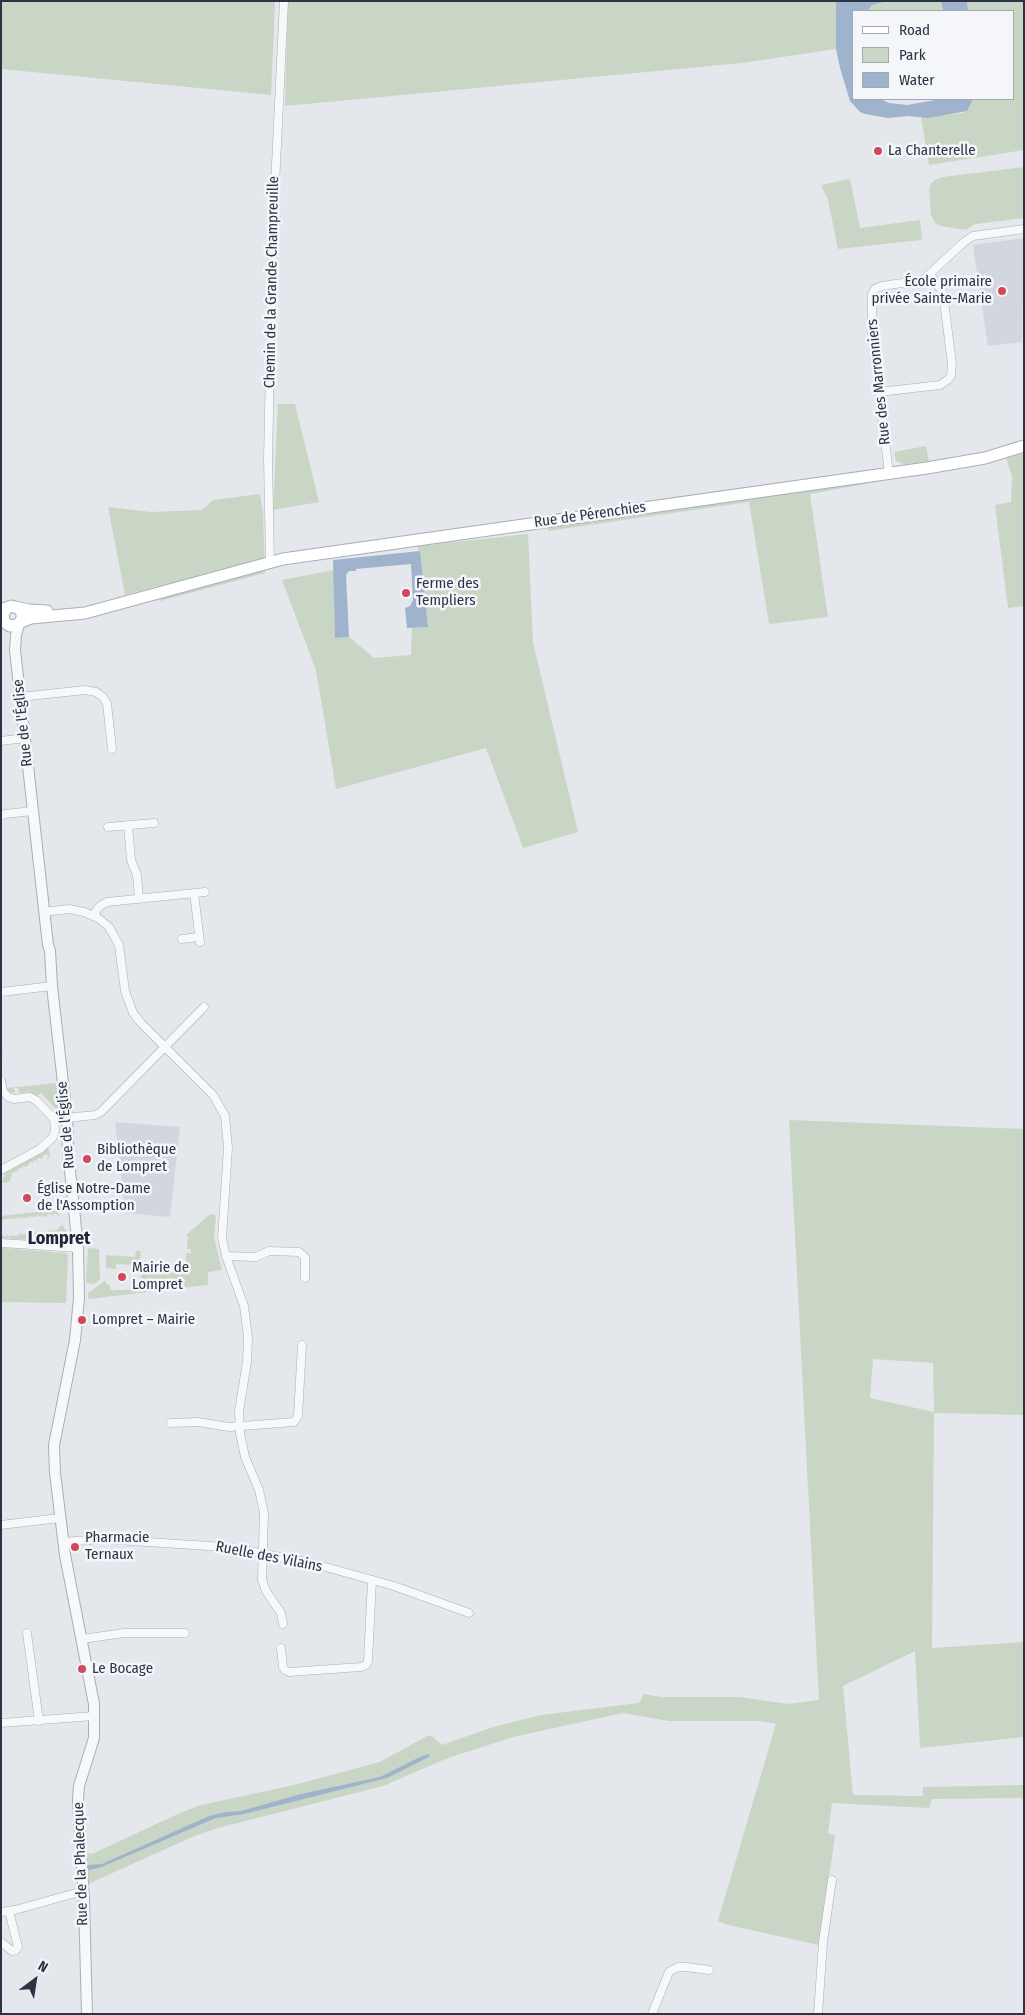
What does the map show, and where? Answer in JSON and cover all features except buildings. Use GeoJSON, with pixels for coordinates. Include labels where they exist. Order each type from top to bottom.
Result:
{"type":"FeatureCollection","features":[{"type":"Feature","properties":{"kind":"main road","name":"Rue de Pérenchies"},"geometry":{"type":"LineString","coordinates":[[101,608],[270,562],[889,474],[975,460],[1024,446]]}},
{"type":"Feature","properties":{"kind":"main road"},"geometry":{"type":"LineString","coordinates":[[8,608],[45,611],[101,608]]}},
{"type":"Feature","properties":{"kind":"main road"},"geometry":{"type":"LineString","coordinates":[[8,608],[2,615],[4,623],[13,627],[31,618],[78,614],[101,608]]}},
{"type":"Feature","properties":{"kind":"main road"},"geometry":{"type":"LineString","coordinates":[[8,608],[22,612],[20,623]]}},
{"type":"Feature","properties":{"kind":"street","name":"Chemin de la Grande Champreuille"},"geometry":{"type":"LineString","coordinates":[[270,562],[268,452],[274,187],[284,1]]}},
{"type":"Feature","properties":{"kind":"street","name":"Rue des Marronniers"},"geometry":{"type":"LineString","coordinates":[[889,474],[872,333],[872,294],[879,287],[919,282],[969,238],[1024,229]]}},
{"type":"Feature","properties":{"kind":"street"},"geometry":{"type":"LineString","coordinates":[[879,392],[940,385],[952,375],[943,293],[930,274]]}},
{"type":"Feature","properties":{"kind":"street","name":"Rue de l'Église"},"geometry":{"type":"LineString","coordinates":[[4,623],[15,650]]}},
{"type":"Feature","properties":{"kind":"street","name":"Rue de l'Église"},"geometry":{"type":"LineString","coordinates":[[20,623],[16,635],[15,650],[32,811],[50,950],[78,1248],[79,1298],[76,1340],[54,1445],[60,1518],[93,1695],[94,1716]]}},
{"type":"Feature","properties":{"kind":"street"},"geometry":{"type":"LineString","coordinates":[[20,697],[84,690],[96,692],[103,697],[107,704],[112,749]]}},
{"type":"Feature","properties":{"kind":"street"},"geometry":{"type":"LineString","coordinates":[[1,741],[25,738]]}},
{"type":"Feature","properties":{"kind":"street"},"geometry":{"type":"LineString","coordinates":[[1,816],[32,811]]}},
{"type":"Feature","properties":{"kind":"street"},"geometry":{"type":"LineString","coordinates":[[108,827],[154,823]]}},
{"type":"Feature","properties":{"kind":"street"},"geometry":{"type":"LineString","coordinates":[[128,825],[131,860],[137,875],[139,898]]}},
{"type":"Feature","properties":{"kind":"street"},"geometry":{"type":"LineString","coordinates":[[93,915],[105,903],[205,892]]}},
{"type":"Feature","properties":{"kind":"street"},"geometry":{"type":"LineString","coordinates":[[182,938],[199,939],[194,893]]}},
{"type":"Feature","properties":{"kind":"street"},"geometry":{"type":"LineString","coordinates":[[44,912],[69,909],[93,915],[109,927],[118,942],[125,992],[133,1013],[213,1094],[225,1116],[228,1148],[222,1232],[226,1256],[241,1295],[248,1330],[248,1356],[240,1405],[239,1426],[243,1451],[259,1490],[262,1506],[264,1524],[261,1569],[263,1584],[279,1610],[284,1624]]}},
{"type":"Feature","properties":{"kind":"street"},"geometry":{"type":"LineString","coordinates":[[1,992],[52,986]]}},
{"type":"Feature","properties":{"kind":"street"},"geometry":{"type":"LineString","coordinates":[[55,1122],[102,1112],[204,1007]]}},
{"type":"Feature","properties":{"kind":"street"},"geometry":{"type":"LineString","coordinates":[[1,1081],[6,1095],[14,1099],[28,1097],[35,1099],[55,1122],[55,1132],[50,1140],[32,1154],[1,1170]]}},
{"type":"Feature","properties":{"kind":"street"},"geometry":{"type":"LineString","coordinates":[[1,1244],[78,1248]]}},
{"type":"Feature","properties":{"kind":"street"},"geometry":{"type":"LineString","coordinates":[[226,1256],[256,1257],[269,1251],[299,1252],[305,1257],[305,1278]]}},
{"type":"Feature","properties":{"kind":"street"},"geometry":{"type":"LineString","coordinates":[[171,1423],[198,1422],[226,1427],[290,1423],[298,1418],[302,1345]]}},
{"type":"Feature","properties":{"kind":"street"},"geometry":{"type":"LineString","coordinates":[[1,1525],[60,1518]]}},
{"type":"Feature","properties":{"kind":"street","name":"Ruelle des Vilains"},"geometry":{"type":"LineString","coordinates":[[64,1542],[106,1539],[226,1547],[262,1553],[311,1563],[401,1588],[469,1613]]}},
{"type":"Feature","properties":{"kind":"street"},"geometry":{"type":"LineString","coordinates":[[281,1648],[283,1667],[287,1671],[364,1667],[368,1661],[372,1580]]}},
{"type":"Feature","properties":{"kind":"street"},"geometry":{"type":"LineString","coordinates":[[27,1632],[39,1721]]}},
{"type":"Feature","properties":{"kind":"street"},"geometry":{"type":"LineString","coordinates":[[82,1639],[124,1633],[185,1633]]}},
{"type":"Feature","properties":{"kind":"street"},"geometry":{"type":"LineString","coordinates":[[1,1723],[94,1716]]}},
{"type":"Feature","properties":{"kind":"street","name":"Rue de la Phalecque"},"geometry":{"type":"LineString","coordinates":[[87,2014],[78,1790],[92,1744],[94,1716]]}},
{"type":"Feature","properties":{"kind":"street"},"geometry":{"type":"LineString","coordinates":[[818,2014],[823,1942],[832,1880]]}},
{"type":"Feature","properties":{"kind":"street"},"geometry":{"type":"LineString","coordinates":[[1,1942],[12,1951],[18,1947],[5,1911],[83,1891]]}},
{"type":"Feature","properties":{"kind":"street"},"geometry":{"type":"LineString","coordinates":[[652,2014],[669,1972],[678,1967],[709,1970]]}},
{"type":"Feature","properties":{"kind":"shaded area","name":"École primaire privée Sainte-Marie"},"geometry":{"type":"Polygon","coordinates":[[[1024,238],[1022,342],[988,346],[973,245],[1024,238]]]}},
{"type":"Feature","properties":{"kind":"shaded area"},"geometry":{"type":"Polygon","coordinates":[[[115,1122],[180,1127],[170,1217],[125,1213],[115,1122]]]}},
{"type":"Feature","properties":{"kind":"green space"},"geometry":{"type":"Polygon","coordinates":[[[1,1],[275,1],[271,95],[1,69],[1,1]]]}},
{"type":"Feature","properties":{"kind":"green space"},"geometry":{"type":"Polygon","coordinates":[[[288,1],[836,1],[836,49],[742,63],[285,106],[288,1]]]}},
{"type":"Feature","properties":{"kind":"green space"},"geometry":{"type":"Polygon","coordinates":[[[888,1],[941,1],[943,10],[869,10],[872,5],[888,1]]]}},
{"type":"Feature","properties":{"kind":"green space"},"geometry":{"type":"Polygon","coordinates":[[[967,1],[1024,1],[1024,150],[929,165],[921,117],[964,113],[972,100],[1015,100],[1015,10],[968,10],[967,1]]]}},
{"type":"Feature","properties":{"kind":"green space"},"geometry":{"type":"Polygon","coordinates":[[[1024,167],[1024,218],[975,224],[966,230],[936,224],[931,215],[929,190],[930,185],[935,180],[943,177],[1024,167]]]}},
{"type":"Feature","properties":{"kind":"green space"},"geometry":{"type":"Polygon","coordinates":[[[850,179],[860,228],[920,220],[922,240],[838,249],[828,200],[821,185],[850,179]]]}},
{"type":"Feature","properties":{"kind":"green space"},"geometry":{"type":"Polygon","coordinates":[[[278,404],[295,404],[319,502],[273,510],[278,404]]]}},
{"type":"Feature","properties":{"kind":"green space"},"geometry":{"type":"Polygon","coordinates":[[[926,446],[929,462],[906,465],[896,461],[894,452],[926,446]]]}},
{"type":"Feature","properties":{"kind":"green space"},"geometry":{"type":"Polygon","coordinates":[[[1024,453],[1024,606],[1008,608],[995,505],[1011,502],[1012,476],[1006,458],[1024,453]]]}},
{"type":"Feature","properties":{"kind":"green space"},"geometry":{"type":"Polygon","coordinates":[[[875,469],[876,482],[810,494],[828,617],[769,624],[749,502],[548,531],[545,515],[875,469]]]}},
{"type":"Feature","properties":{"kind":"green space"},"geometry":{"type":"Polygon","coordinates":[[[260,494],[263,512],[265,573],[160,601],[157,586],[125,595],[108,507],[151,512],[202,510],[213,500],[260,494]]]}},
{"type":"Feature","properties":{"kind":"green space"},"geometry":{"type":"Polygon","coordinates":[[[528,534],[533,642],[578,832],[523,848],[486,748],[336,789],[316,670],[282,580],[334,570],[335,638],[349,637],[374,658],[411,655],[412,628],[428,627],[418,546],[528,534]]]}},
{"type":"Feature","properties":{"kind":"green space"},"geometry":{"type":"Polygon","coordinates":[[[1,1038],[7,1088],[57,1083],[60,1116],[54,1114],[57,1110],[41,1093],[37,1096],[30,1092],[19,1093],[18,1088],[14,1088],[15,1093],[7,1091],[1,1038]]]}},
{"type":"Feature","properties":{"kind":"green space"},"geometry":{"type":"Polygon","coordinates":[[[789,1120],[1024,1129],[1024,1415],[934,1413],[932,1648],[1024,1642],[1024,1737],[920,1748],[915,1651],[843,1686],[853,1795],[923,1796],[923,1787],[1024,1785],[1024,1798],[932,1799],[929,1808],[832,1803],[828,1833],[835,1836],[819,1945],[728,1925],[718,1921],[776,1724],[759,1721],[669,1721],[623,1713],[513,1737],[448,1758],[383,1786],[218,1828],[192,1837],[88,1884],[87,1853],[92,1854],[201,1805],[294,1785],[380,1762],[427,1736],[432,1736],[442,1745],[493,1727],[541,1715],[639,1703],[644,1694],[661,1697],[739,1697],[788,1704],[819,1700],[789,1120]],[[873,1359],[870,1398],[934,1412],[933,1363],[873,1359]]]}},
{"type":"Feature","properties":{"kind":"green space"},"geometry":{"type":"Polygon","coordinates":[[[48,1146],[50,1155],[47,1161],[48,1155],[45,1154],[41,1159],[38,1158],[37,1161],[34,1160],[33,1163],[31,1162],[26,1167],[23,1166],[22,1169],[19,1168],[18,1171],[12,1173],[10,1181],[2,1182],[5,1173],[37,1155],[48,1146]]]}},
{"type":"Feature","properties":{"kind":"green space"},"geometry":{"type":"Polygon","coordinates":[[[56,1210],[62,1218],[55,1213],[53,1216],[50,1214],[44,1217],[38,1215],[24,1219],[18,1217],[16,1219],[1,1220],[1,1216],[56,1210]]]}},
{"type":"Feature","properties":{"kind":"green space"},"geometry":{"type":"Polygon","coordinates":[[[213,1214],[216,1217],[214,1238],[222,1270],[208,1272],[208,1285],[88,1299],[88,1293],[106,1280],[106,1284],[110,1285],[110,1290],[137,1290],[137,1287],[143,1287],[144,1279],[141,1278],[141,1275],[146,1271],[177,1273],[186,1266],[186,1253],[191,1253],[191,1249],[187,1249],[188,1237],[186,1235],[209,1215],[213,1214]]]}},
{"type":"Feature","properties":{"kind":"green space"},"geometry":{"type":"Polygon","coordinates":[[[62,1225],[68,1233],[69,1243],[1,1238],[3,1235],[10,1237],[12,1235],[17,1236],[20,1233],[26,1235],[29,1233],[31,1235],[41,1231],[44,1233],[49,1230],[56,1231],[62,1225]]]}},
{"type":"Feature","properties":{"kind":"green space"},"geometry":{"type":"Polygon","coordinates":[[[2,1248],[65,1253],[68,1255],[66,1303],[1,1302],[2,1248]]]}},
{"type":"Feature","properties":{"kind":"green space"},"geometry":{"type":"Polygon","coordinates":[[[88,1248],[99,1249],[100,1279],[94,1284],[86,1283],[88,1248]]]}},
{"type":"Feature","properties":{"kind":"green space"},"geometry":{"type":"Polygon","coordinates":[[[136,1251],[141,1251],[140,1262],[142,1264],[132,1272],[132,1265],[116,1264],[116,1269],[106,1268],[106,1255],[135,1257],[136,1251]]]}},
{"type":"Feature","properties":{"kind":"water"},"geometry":{"type":"Polygon","coordinates":[[[836,1],[888,1],[872,5],[869,10],[852,10],[852,100],[883,100],[889,103],[907,105],[935,100],[972,100],[967,111],[928,118],[908,116],[888,118],[865,114],[860,112],[850,101],[836,49],[836,1]]]}},
{"type":"Feature","properties":{"kind":"water"},"geometry":{"type":"Polygon","coordinates":[[[941,1],[967,1],[968,10],[943,10],[941,1]]]}},
{"type":"Feature","properties":{"kind":"water"},"geometry":{"type":"Polygon","coordinates":[[[420,551],[428,627],[407,628],[405,608],[410,606],[413,600],[411,564],[356,569],[356,571],[349,571],[346,575],[349,637],[335,638],[333,560],[420,551]]]}},
{"type":"Feature","properties":{"kind":"water"},"geometry":{"type":"Polygon","coordinates":[[[429,1754],[429,1757],[387,1778],[244,1814],[216,1818],[99,1868],[88,1870],[88,1865],[102,1864],[209,1816],[241,1811],[301,1794],[380,1777],[429,1754]]]}},
{"type":"Feature","properties":{"kind":"place","name":"La Chanterelle"},"geometry":{"type":"Point","coordinates":[878,151]}},
{"type":"Feature","properties":{"kind":"place","name":"École primaire privée Sainte-Marie"},"geometry":{"type":"Point","coordinates":[1002,291]}},
{"type":"Feature","properties":{"kind":"place","name":"Ferme des Templiers"},"geometry":{"type":"Point","coordinates":[406,593]}},
{"type":"Feature","properties":{"kind":"place","name":"Bibliothèque de Lompret"},"geometry":{"type":"Point","coordinates":[87,1159]}},
{"type":"Feature","properties":{"kind":"place","name":"Église Notre-Dame de l'Assomption"},"geometry":{"type":"Point","coordinates":[27,1198]}},
{"type":"Feature","properties":{"kind":"place","name":"Mairie de Lompret"},"geometry":{"type":"Point","coordinates":[122,1277]}},
{"type":"Feature","properties":{"kind":"place","name":"Lompret – Mairie"},"geometry":{"type":"Point","coordinates":[82,1320]}},
{"type":"Feature","properties":{"kind":"place","name":"Pharmacie Ternaux"},"geometry":{"type":"Point","coordinates":[75,1547]}},
{"type":"Feature","properties":{"kind":"place","name":"Le Bocage"},"geometry":{"type":"Point","coordinates":[82,1669]}},
{"type":"Feature","properties":{"kind":"district","name":"Lompret"},"geometry":{"type":"Point","coordinates":[59,1239]}}]}
